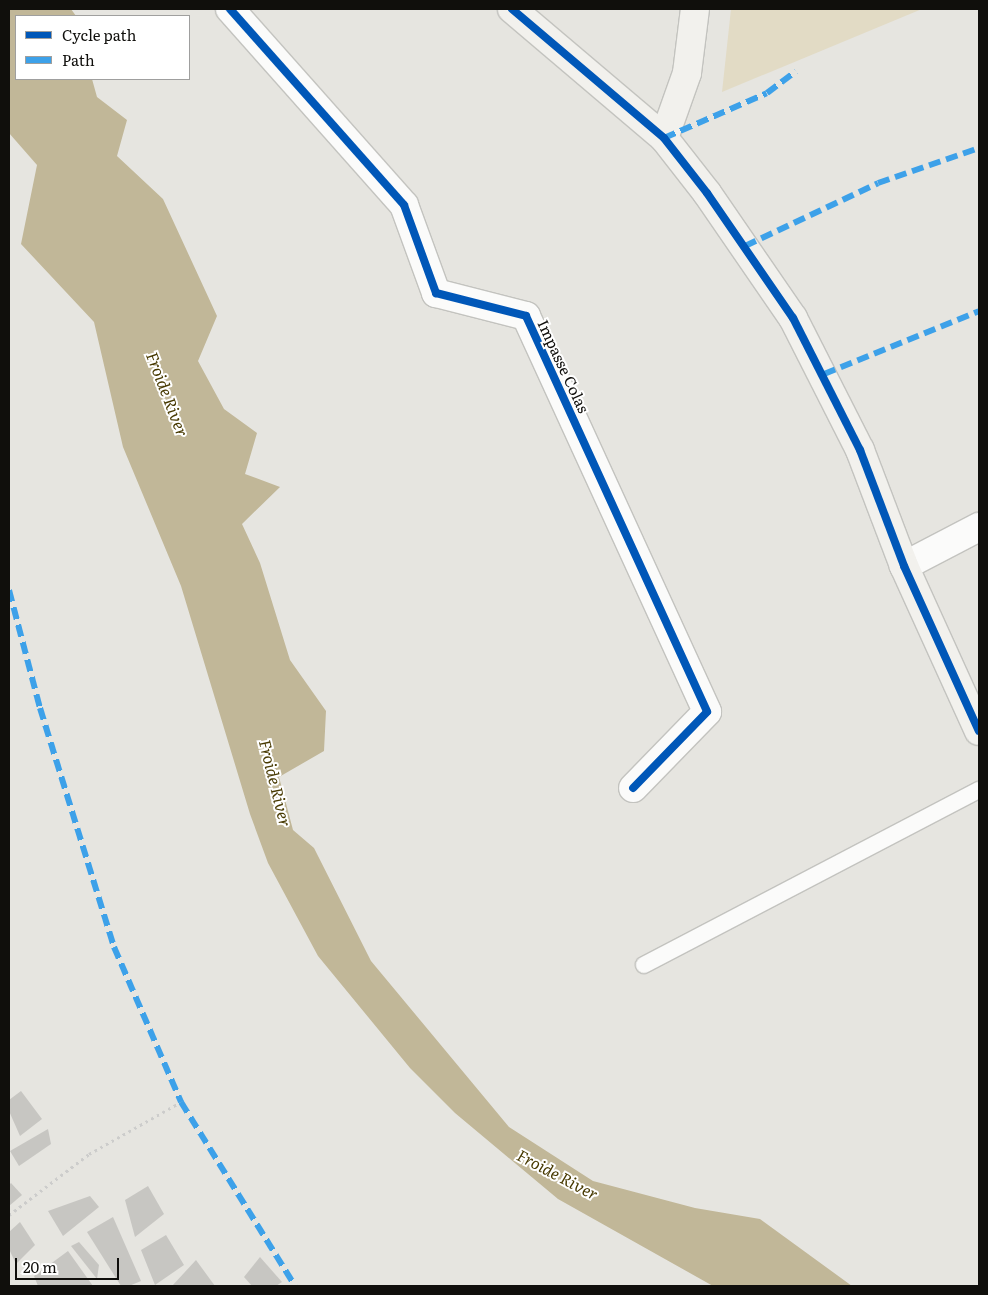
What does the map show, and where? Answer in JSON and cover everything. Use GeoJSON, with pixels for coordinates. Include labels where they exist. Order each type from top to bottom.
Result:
{"type":"FeatureCollection","features":[{"type":"Feature","properties":{"kind":"street","name":"Impasse Colas"},"geometry":{"type":"LineString","coordinates":[[230,9],[404,205],[436,293],[526,316],[707,712],[633,788]]}},
{"type":"Feature","properties":{"kind":"street"},"geometry":{"type":"LineString","coordinates":[[512,9],[664,138],[718,208],[798,326],[860,450],[904,566],[979,731]]}},
{"type":"Feature","properties":{"kind":"street"},"geometry":{"type":"LineString","coordinates":[[664,138],[687,73],[694,9]]}},
{"type":"Feature","properties":{"kind":"street"},"geometry":{"type":"LineString","coordinates":[[904,566],[979,527]]}},
{"type":"Feature","properties":{"kind":"lane"},"geometry":{"type":"LineString","coordinates":[[644,965],[979,790]]}},
{"type":"Feature","properties":{"kind":"path"},"geometry":{"type":"LineString","coordinates":[[9,1215],[89,1154],[181,1102]]}},
{"type":"Feature","properties":{"kind":"shaded area"},"geometry":{"type":"Polygon","coordinates":[[[731,9],[922,9],[722,92],[731,9]]]}},
{"type":"Feature","properties":{"kind":"water","name":"Froide River"},"geometry":{"type":"Polygon","coordinates":[[[9,9],[71,9],[75,15],[15,15],[15,80],[92,80],[97,97],[127,120],[117,156],[163,199],[217,316],[198,361],[224,409],[257,433],[245,474],[280,487],[242,524],[260,563],[290,660],[326,711],[324,751],[279,777],[293,830],[314,848],[371,961],[509,1127],[593,1181],[695,1208],[760,1219],[852,1286],[713,1286],[558,1199],[455,1113],[410,1068],[318,956],[268,863],[250,814],[181,586],[123,447],[94,322],[21,244],[37,165],[9,133],[9,9]]]}},
{"type":"Feature","properties":{"kind":"building"},"geometry":{"type":"Polygon","coordinates":[[[21,1091],[42,1119],[20,1136],[9,1111],[9,1100],[21,1091]]]}},
{"type":"Feature","properties":{"kind":"building"},"geometry":{"type":"Polygon","coordinates":[[[48,1129],[51,1144],[19,1166],[10,1151],[48,1129]]]}},
{"type":"Feature","properties":{"kind":"building"},"geometry":{"type":"Polygon","coordinates":[[[11,1183],[22,1195],[9,1206],[9,1185],[11,1183]]]}},
{"type":"Feature","properties":{"kind":"building"},"geometry":{"type":"Polygon","coordinates":[[[148,1186],[164,1214],[135,1237],[125,1200],[148,1186]]]}},
{"type":"Feature","properties":{"kind":"building"},"geometry":{"type":"Polygon","coordinates":[[[90,1196],[99,1207],[63,1236],[48,1211],[90,1196]]]}},
{"type":"Feature","properties":{"kind":"building"},"geometry":{"type":"Polygon","coordinates":[[[113,1217],[141,1281],[129,1286],[121,1286],[87,1232],[113,1217]]]}},
{"type":"Feature","properties":{"kind":"building"},"geometry":{"type":"Polygon","coordinates":[[[20,1222],[35,1245],[16,1264],[9,1249],[9,1232],[20,1222]]]}},
{"type":"Feature","properties":{"kind":"building"},"geometry":{"type":"Polygon","coordinates":[[[166,1235],[184,1265],[155,1285],[141,1250],[166,1235]]]}},
{"type":"Feature","properties":{"kind":"building"},"geometry":{"type":"Polygon","coordinates":[[[79,1242],[99,1265],[97,1279],[71,1246],[79,1242]]]}},
{"type":"Feature","properties":{"kind":"building"},"geometry":{"type":"Polygon","coordinates":[[[68,1251],[93,1286],[38,1286],[34,1276],[68,1251]]]}},
{"type":"Feature","properties":{"kind":"building"},"geometry":{"type":"Polygon","coordinates":[[[260,1257],[282,1282],[276,1286],[252,1286],[244,1277],[260,1257]]]}},
{"type":"Feature","properties":{"kind":"building"},"geometry":{"type":"Polygon","coordinates":[[[196,1260],[215,1286],[172,1286],[196,1260]]]}},
{"type":"Feature","properties":{"kind":"marked path"},"geometry":{"type":"LineString","coordinates":[[664,138],[767,93],[796,71]]}},
{"type":"Feature","properties":{"kind":"marked path"},"geometry":{"type":"LineString","coordinates":[[745,246],[878,183],[979,148]]}},
{"type":"Feature","properties":{"kind":"marked path"},"geometry":{"type":"LineString","coordinates":[[824,374],[979,311]]}},
{"type":"Feature","properties":{"kind":"marked path"},"geometry":{"type":"LineString","coordinates":[[9,590],[40,708],[114,947],[181,1102],[295,1286]]}},
{"type":"Feature","properties":{"kind":"cycle path"},"geometry":{"type":"LineString","coordinates":[[230,9],[404,205],[436,293],[526,316],[707,712],[633,788]]}},
{"type":"Feature","properties":{"kind":"cycle path"},"geometry":{"type":"LineString","coordinates":[[512,9],[664,138],[707,193],[793,318],[860,450],[904,566],[979,731]]}}]}
